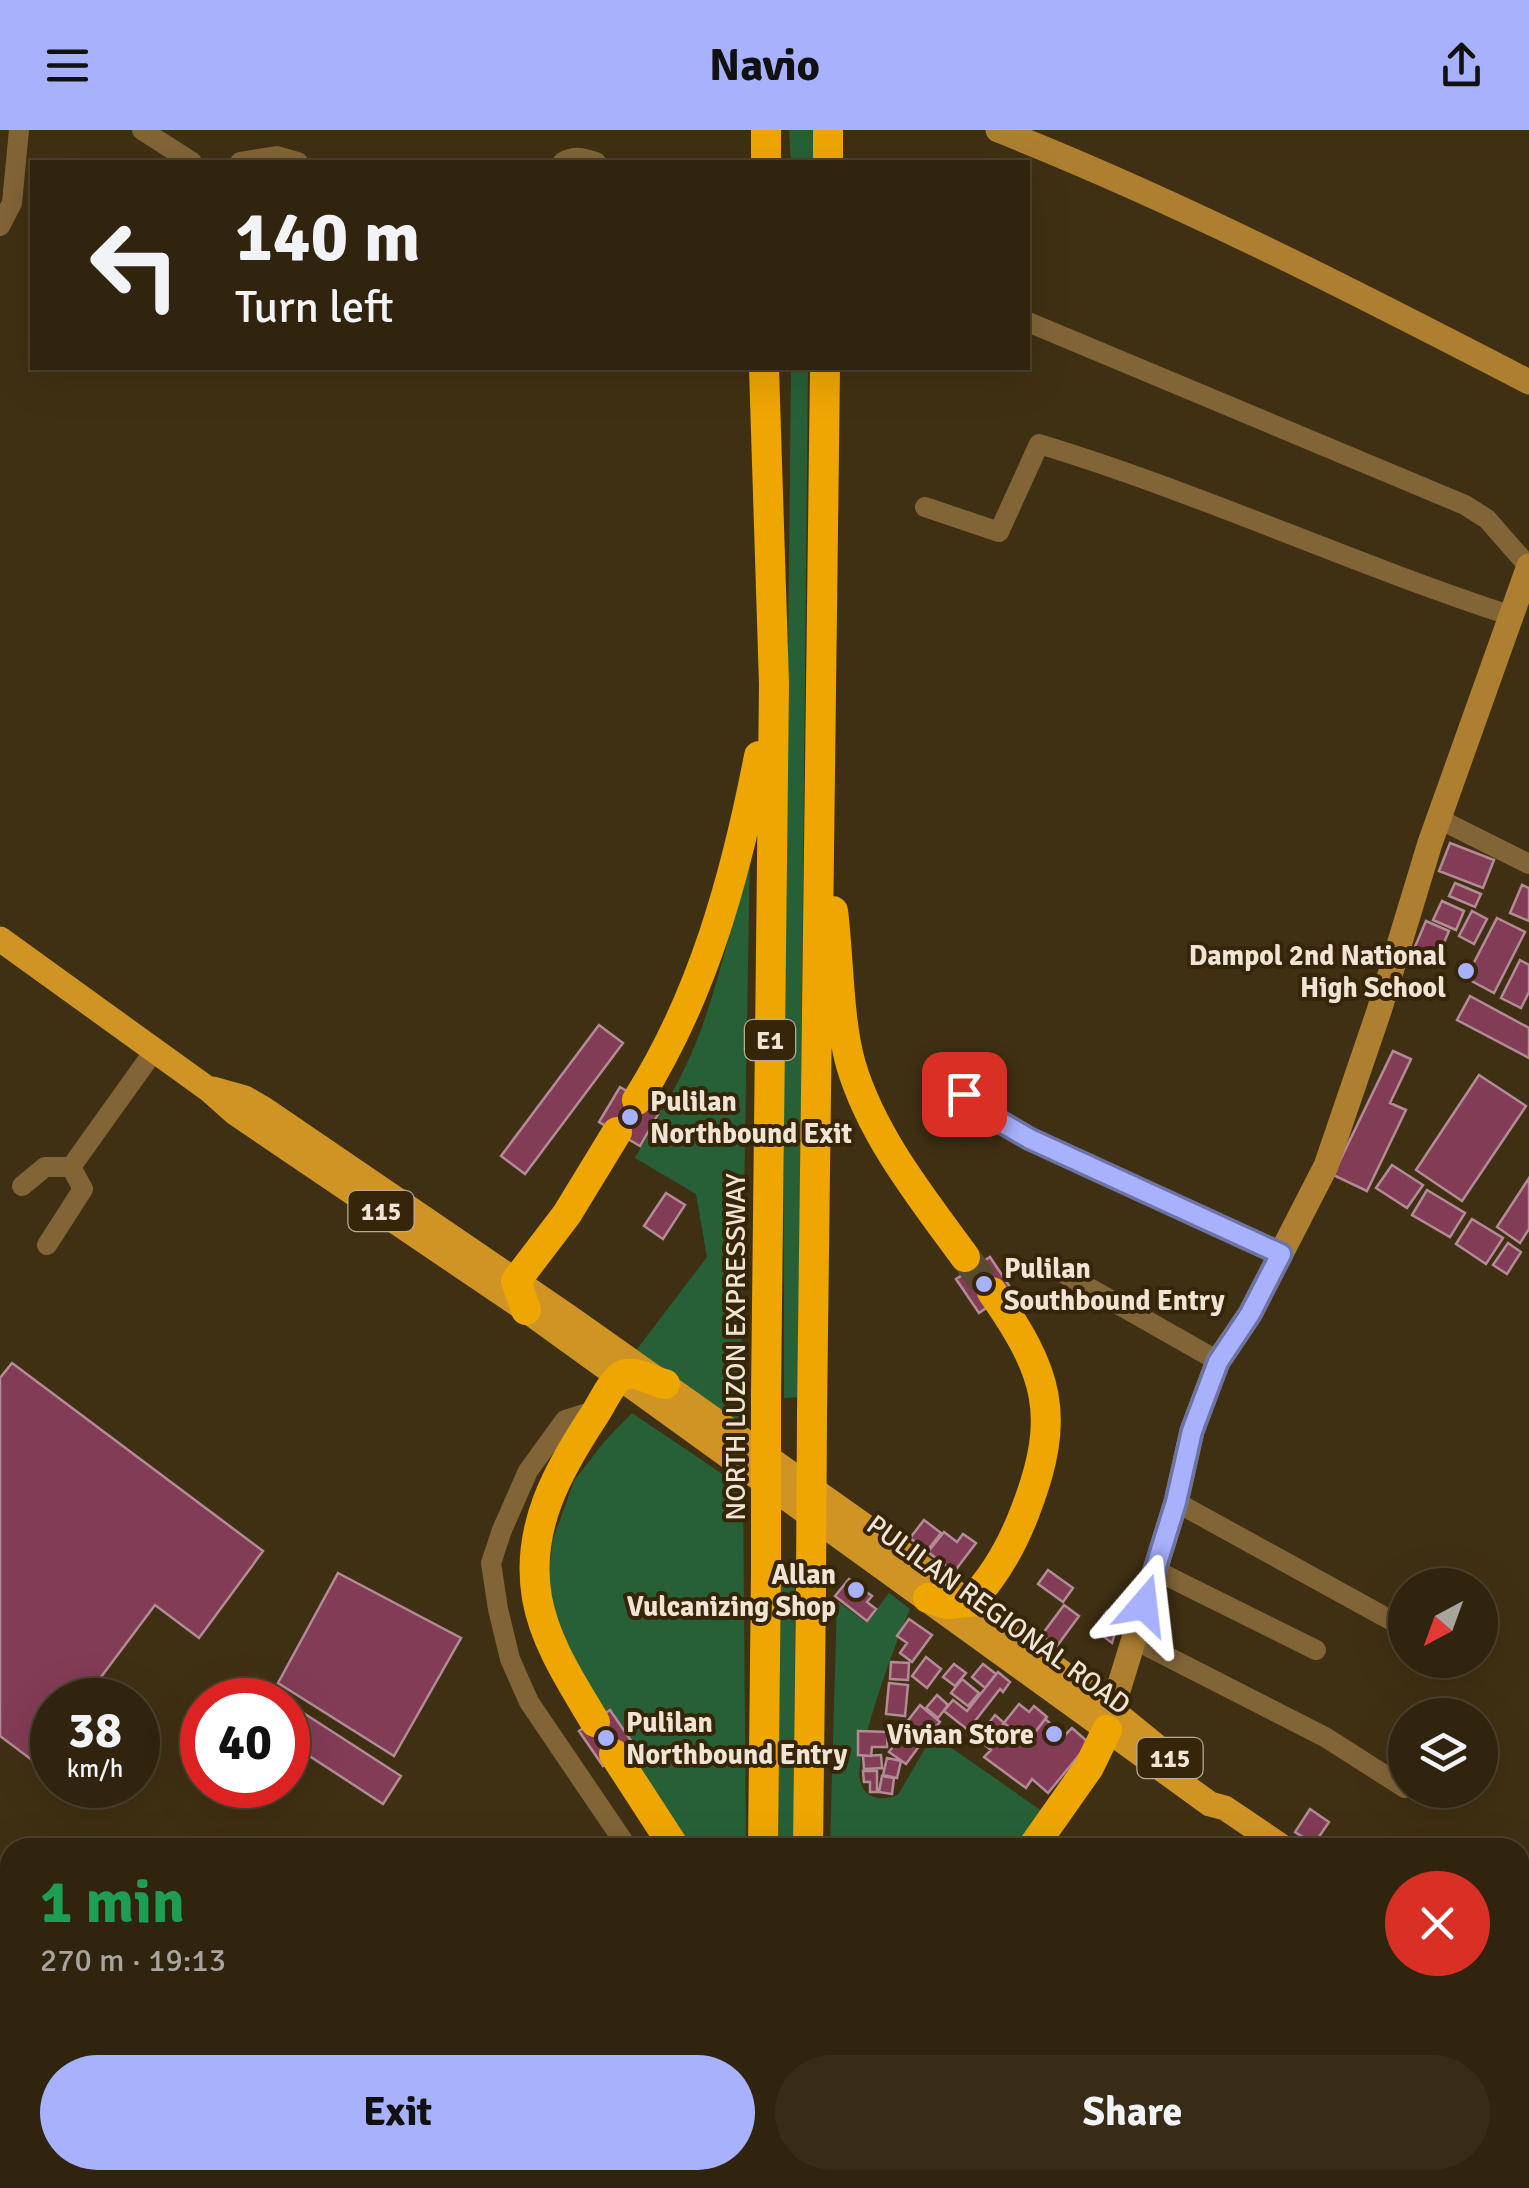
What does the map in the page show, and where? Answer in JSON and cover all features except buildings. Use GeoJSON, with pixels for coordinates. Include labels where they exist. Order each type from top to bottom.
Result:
{"type":"FeatureCollection","features":[{"type":"Feature","properties":{"kind":"highway"},"geometry":{"type":"LineString","coordinates":[[766,130],[766,160]]}},
{"type":"Feature","properties":{"kind":"highway"},"geometry":{"type":"LineString","coordinates":[[828,130],[828,160]]}},
{"type":"Feature","properties":{"kind":"highway","name":"NORTH LUZON EXPRESSWAY"},"geometry":{"type":"LineString","coordinates":[[763,1838],[774,684],[764,370]]}},
{"type":"Feature","properties":{"kind":"highway","name":"E1"},"geometry":{"type":"LineString","coordinates":[[808,1838],[825,370]]}},
{"type":"Feature","properties":{"kind":"highway"},"geometry":{"type":"LineString","coordinates":[[637,1100],[657,1069],[695,990],[744,834],[774,684]]}},
{"type":"Feature","properties":{"kind":"highway"},"geometry":{"type":"LineString","coordinates":[[818,794],[850,1061],[878,1129],[965,1257]]}},
{"type":"Feature","properties":{"kind":"highway"},"geometry":{"type":"LineString","coordinates":[[526,1310],[516,1281],[567,1214],[617,1132]]}},
{"type":"Feature","properties":{"kind":"highway"},"geometry":{"type":"LineString","coordinates":[[928,1598],[947,1604],[970,1602],[991,1580],[1022,1520],[1036,1482],[1048,1424],[1044,1396],[1025,1340],[992,1292]]}},
{"type":"Feature","properties":{"kind":"highway"},"geometry":{"type":"LineString","coordinates":[[594,1722],[547,1636],[537,1598],[537,1533],[547,1498],[570,1452],[619,1378],[633,1374],[665,1384]]}},
{"type":"Feature","properties":{"kind":"highway"},"geometry":{"type":"LineString","coordinates":[[1039,1838],[1089,1767],[1110,1720]]}},
{"type":"Feature","properties":{"kind":"highway"},"geometry":{"type":"LineString","coordinates":[[614,1754],[669,1838]]}},
{"type":"Feature","properties":{"kind":"main road","name":"PULILAN REGIONAL ROAD"},"geometry":{"type":"LineString","coordinates":[[0,940],[208,1089],[235,1114],[526,1310],[928,1598],[1110,1720]]}},
{"type":"Feature","properties":{"kind":"main road","name":"PULILAN REGIONAL ROAD"},"geometry":{"type":"LineString","coordinates":[[208,1089],[223,1090],[264,1109],[665,1384],[970,1602],[1210,1804],[1225,1808],[1269,1838]]}},
{"type":"Feature","properties":{"kind":"street"},"geometry":{"type":"LineString","coordinates":[[0,226],[12,203],[19,130]]}},
{"type":"Feature","properties":{"kind":"street"},"geometry":{"type":"LineString","coordinates":[[142,130],[189,160]]}},
{"type":"Feature","properties":{"kind":"street"},"geometry":{"type":"LineString","coordinates":[[998,130],[1144,191],[1336,282],[1529,382]]}},
{"type":"Feature","properties":{"kind":"street"},"geometry":{"type":"LineString","coordinates":[[252,160],[277,156],[291,160]]}},
{"type":"Feature","properties":{"kind":"street"},"geometry":{"type":"LineString","coordinates":[[1030,323],[1465,505],[1487,519],[1529,566],[1438,819],[1326,1166],[1250,1314],[1218,1362],[1192,1431],[1176,1502],[1110,1720]]}},
{"type":"Feature","properties":{"kind":"street"},"geometry":{"type":"LineString","coordinates":[[925,507],[999,532],[1038,444],[1105,464],[1430,589],[1509,614]]}},
{"type":"Feature","properties":{"kind":"street"},"geometry":{"type":"LineString","coordinates":[[1438,819],[1529,864]]}},
{"type":"Feature","properties":{"kind":"street"},"geometry":{"type":"LineString","coordinates":[[71,1166],[154,1051]]}},
{"type":"Feature","properties":{"kind":"street"},"geometry":{"type":"LineString","coordinates":[[942,1070],[992,1117],[1030,1139],[1281,1254]]}},
{"type":"Feature","properties":{"kind":"street"},"geometry":{"type":"LineString","coordinates":[[22,1186],[45,1167],[71,1166]]}},
{"type":"Feature","properties":{"kind":"street"},"geometry":{"type":"LineString","coordinates":[[47,1245],[83,1189],[71,1166]]}},
{"type":"Feature","properties":{"kind":"street"},"geometry":{"type":"LineString","coordinates":[[1056,1269],[1218,1362]]}},
{"type":"Feature","properties":{"kind":"street"},"geometry":{"type":"LineString","coordinates":[[597,1410],[565,1420],[528,1471],[492,1564],[510,1659],[529,1702],[621,1838]]}},
{"type":"Feature","properties":{"kind":"street"},"geometry":{"type":"LineString","coordinates":[[1176,1502],[1388,1619]]}},
{"type":"Feature","properties":{"kind":"street"},"geometry":{"type":"LineString","coordinates":[[1155,1570],[1316,1650]]}},
{"type":"Feature","properties":{"kind":"street"},"geometry":{"type":"LineString","coordinates":[[1133,1639],[1325,1737],[1388,1776]]}},
{"type":"Feature","properties":{"kind":"green space"},"geometry":{"type":"Polygon","coordinates":[[[789,130],[817,130],[815,160],[791,160],[789,130]]]}},
{"type":"Feature","properties":{"kind":"green space"},"geometry":{"type":"Polygon","coordinates":[[[791,370],[808,370],[798,1397],[784,1398],[791,370]]]}},
{"type":"Feature","properties":{"kind":"green space"},"geometry":{"type":"Polygon","coordinates":[[[750,847],[740,1434],[631,1357],[707,1257],[696,1194],[635,1158],[696,1044],[723,960],[750,847]]]}},
{"type":"Feature","properties":{"kind":"green space"},"geometry":{"type":"Polygon","coordinates":[[[632,1413],[743,1488],[746,1838],[677,1838],[556,1631],[548,1580],[553,1539],[574,1481],[632,1413]]]}},
{"type":"Feature","properties":{"kind":"green space"},"geometry":{"type":"Polygon","coordinates":[[[781,1581],[795,1581],[794,1838],[778,1838],[781,1581]]]}},
{"type":"Feature","properties":{"kind":"green space"},"geometry":{"type":"Polygon","coordinates":[[[889,1593],[910,1609],[863,1747],[862,1787],[875,1797],[898,1795],[933,1735],[1052,1818],[1034,1838],[830,1838],[837,1601],[867,1623],[889,1593]]]}},
{"type":"Feature","properties":{"kind":"tunnel"},"geometry":{"type":"LineString","coordinates":[[965,1257],[992,1292]]}},
{"type":"Feature","properties":{"kind":"place","name":"Dampol 2nd National High School"},"geometry":{"type":"Point","coordinates":[1466,971]}},
{"type":"Feature","properties":{"kind":"place","name":"Pulilan Northbound Exit"},"geometry":{"type":"Point","coordinates":[630,1117]}},
{"type":"Feature","properties":{"kind":"place","name":"Pulilan Southbound Entry"},"geometry":{"type":"Point","coordinates":[984,1284]}},
{"type":"Feature","properties":{"kind":"place","name":"Allan Vulcanizing Shop"},"geometry":{"type":"Point","coordinates":[856,1590]}},
{"type":"Feature","properties":{"kind":"place","name":"Vivian Store"},"geometry":{"type":"Point","coordinates":[1054,1734]}},
{"type":"Feature","properties":{"kind":"place","name":"Pulilan Northbound Entry"},"geometry":{"type":"Point","coordinates":[606,1738]}},
{"type":"Feature","properties":{"kind":"route"},"geometry":{"type":"LineString","coordinates":[[964,1094],[992,1117],[1030,1139],[1281,1254],[1250,1314],[1218,1362],[1192,1431],[1176,1502],[1144,1605]]}}]}
